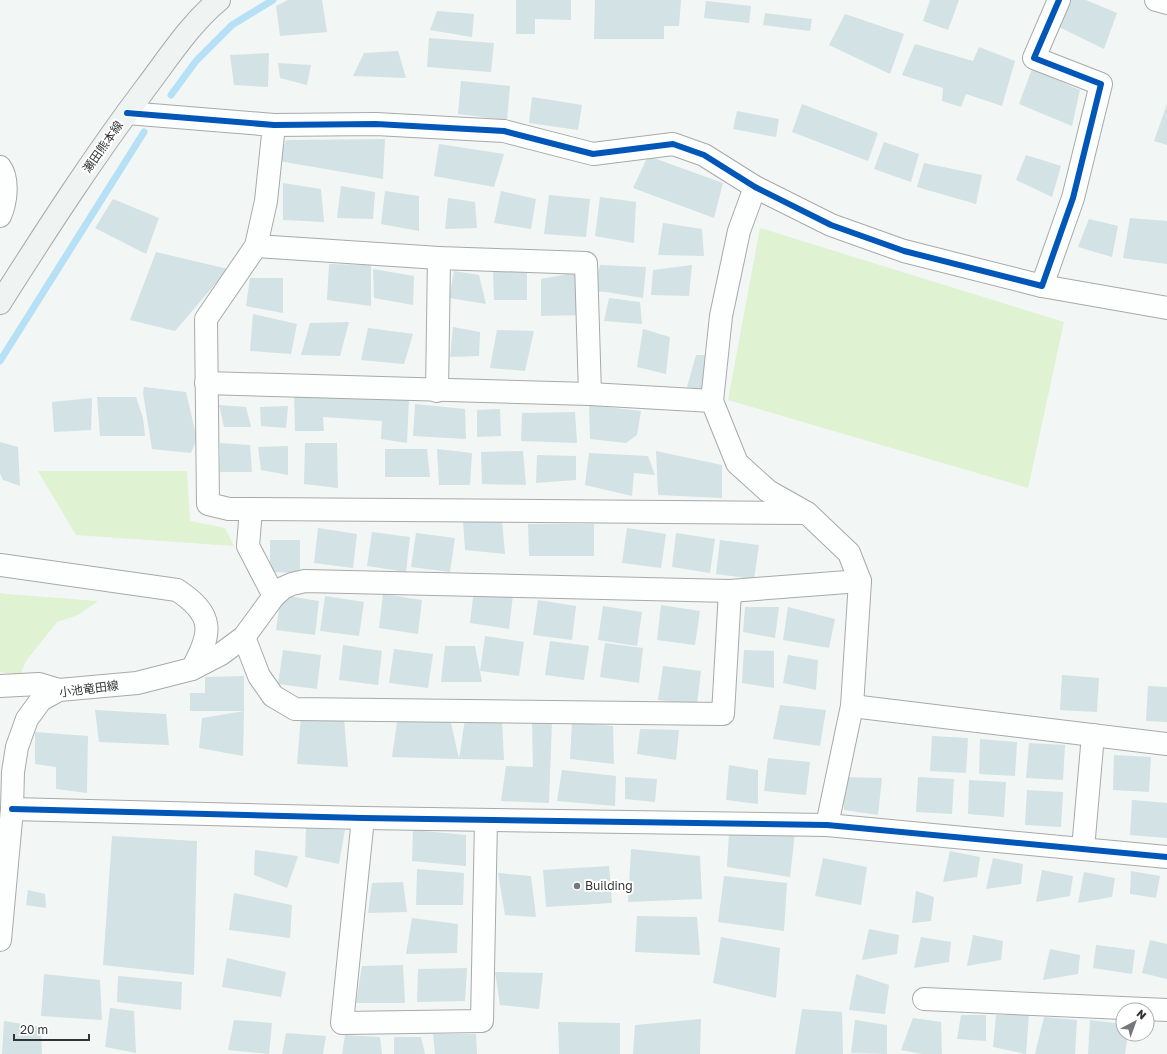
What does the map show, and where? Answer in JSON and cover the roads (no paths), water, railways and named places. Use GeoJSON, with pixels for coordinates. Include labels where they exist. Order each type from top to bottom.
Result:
{"type":"FeatureCollection","features":[{"type":"Feature","properties":{"kind":"main road","name":"瀬田熊本線"},"geometry":{"type":"LineString","coordinates":[[0,303],[62,204],[126,113],[181,40],[218,0]]}},
{"type":"Feature","properties":{"kind":"street"},"geometry":{"type":"LineString","coordinates":[[1042,286],[1073,198],[1101,84],[1034,58],[1059,0]]}},
{"type":"Feature","properties":{"kind":"street"},"geometry":{"type":"LineString","coordinates":[[1156,0],[1167,3]]}},
{"type":"Feature","properties":{"kind":"street"},"geometry":{"type":"LineString","coordinates":[[126,113],[274,125],[376,124],[504,131],[593,154],[673,144],[704,155],[755,187],[831,225],[904,251],[1042,286],[1167,308]]}},
{"type":"Feature","properties":{"kind":"street"},"geometry":{"type":"LineString","coordinates":[[274,125],[266,202],[256,246],[206,319],[208,504],[229,509],[807,514]]}},
{"type":"Feature","properties":{"kind":"street"},"geometry":{"type":"LineString","coordinates":[[0,167],[4,172],[5,204],[0,216]]}},
{"type":"Feature","properties":{"kind":"street"},"geometry":{"type":"LineString","coordinates":[[755,187],[739,231],[721,316],[712,401],[737,463],[768,491],[807,514],[849,552],[860,581],[852,706],[827,825]]}},
{"type":"Feature","properties":{"kind":"street"},"geometry":{"type":"LineString","coordinates":[[256,246],[439,258],[586,263],[590,394]]}},
{"type":"Feature","properties":{"kind":"street"},"geometry":{"type":"LineString","coordinates":[[437,391],[439,258]]}},
{"type":"Feature","properties":{"kind":"street"},"geometry":{"type":"LineString","coordinates":[[206,383],[437,391],[590,394],[712,401]]}},
{"type":"Feature","properties":{"kind":"street"},"geometry":{"type":"LineString","coordinates":[[251,509],[248,546],[274,596]]}},
{"type":"Feature","properties":{"kind":"street"},"geometry":{"type":"LineString","coordinates":[[0,565],[177,590],[192,600],[200,611],[207,627],[207,639],[204,648],[192,669]]}},
{"type":"Feature","properties":{"kind":"street","name":"小池竜田線"},"geometry":{"type":"LineString","coordinates":[[0,940],[12,809],[13,772],[17,747],[27,719],[41,700],[59,690],[137,683],[192,669],[221,654],[244,636],[274,596],[292,584],[305,582],[730,591],[860,581]]}},
{"type":"Feature","properties":{"kind":"street"},"geometry":{"type":"LineString","coordinates":[[244,636],[259,676],[272,696],[295,709],[723,714],[730,591]]}},
{"type":"Feature","properties":{"kind":"street"},"geometry":{"type":"LineString","coordinates":[[0,686],[39,684],[59,690]]}},
{"type":"Feature","properties":{"kind":"street"},"geometry":{"type":"LineString","coordinates":[[852,706],[1167,744]]}},
{"type":"Feature","properties":{"kind":"street"},"geometry":{"type":"LineString","coordinates":[[1083,849],[1093,735]]}},
{"type":"Feature","properties":{"kind":"street"},"geometry":{"type":"LineString","coordinates":[[12,809],[363,818],[827,825],[1167,857]]}},
{"type":"Feature","properties":{"kind":"street"},"geometry":{"type":"LineString","coordinates":[[363,818],[342,1023],[482,1022],[486,820]]}},
{"type":"Feature","properties":{"kind":"street"},"geometry":{"type":"LineString","coordinates":[[924,999],[1167,1010]]}},
{"type":"Feature","properties":{"kind":"waterway"},"geometry":{"type":"LineString","coordinates":[[171,95],[196,61],[232,25],[273,0]]}},
{"type":"Feature","properties":{"kind":"waterway"},"geometry":{"type":"LineString","coordinates":[[0,361],[144,132]]}},
{"type":"Feature","properties":{"kind":"place","name":"Building"},"geometry":{"type":"Point","coordinates":[577,886]}}]}
